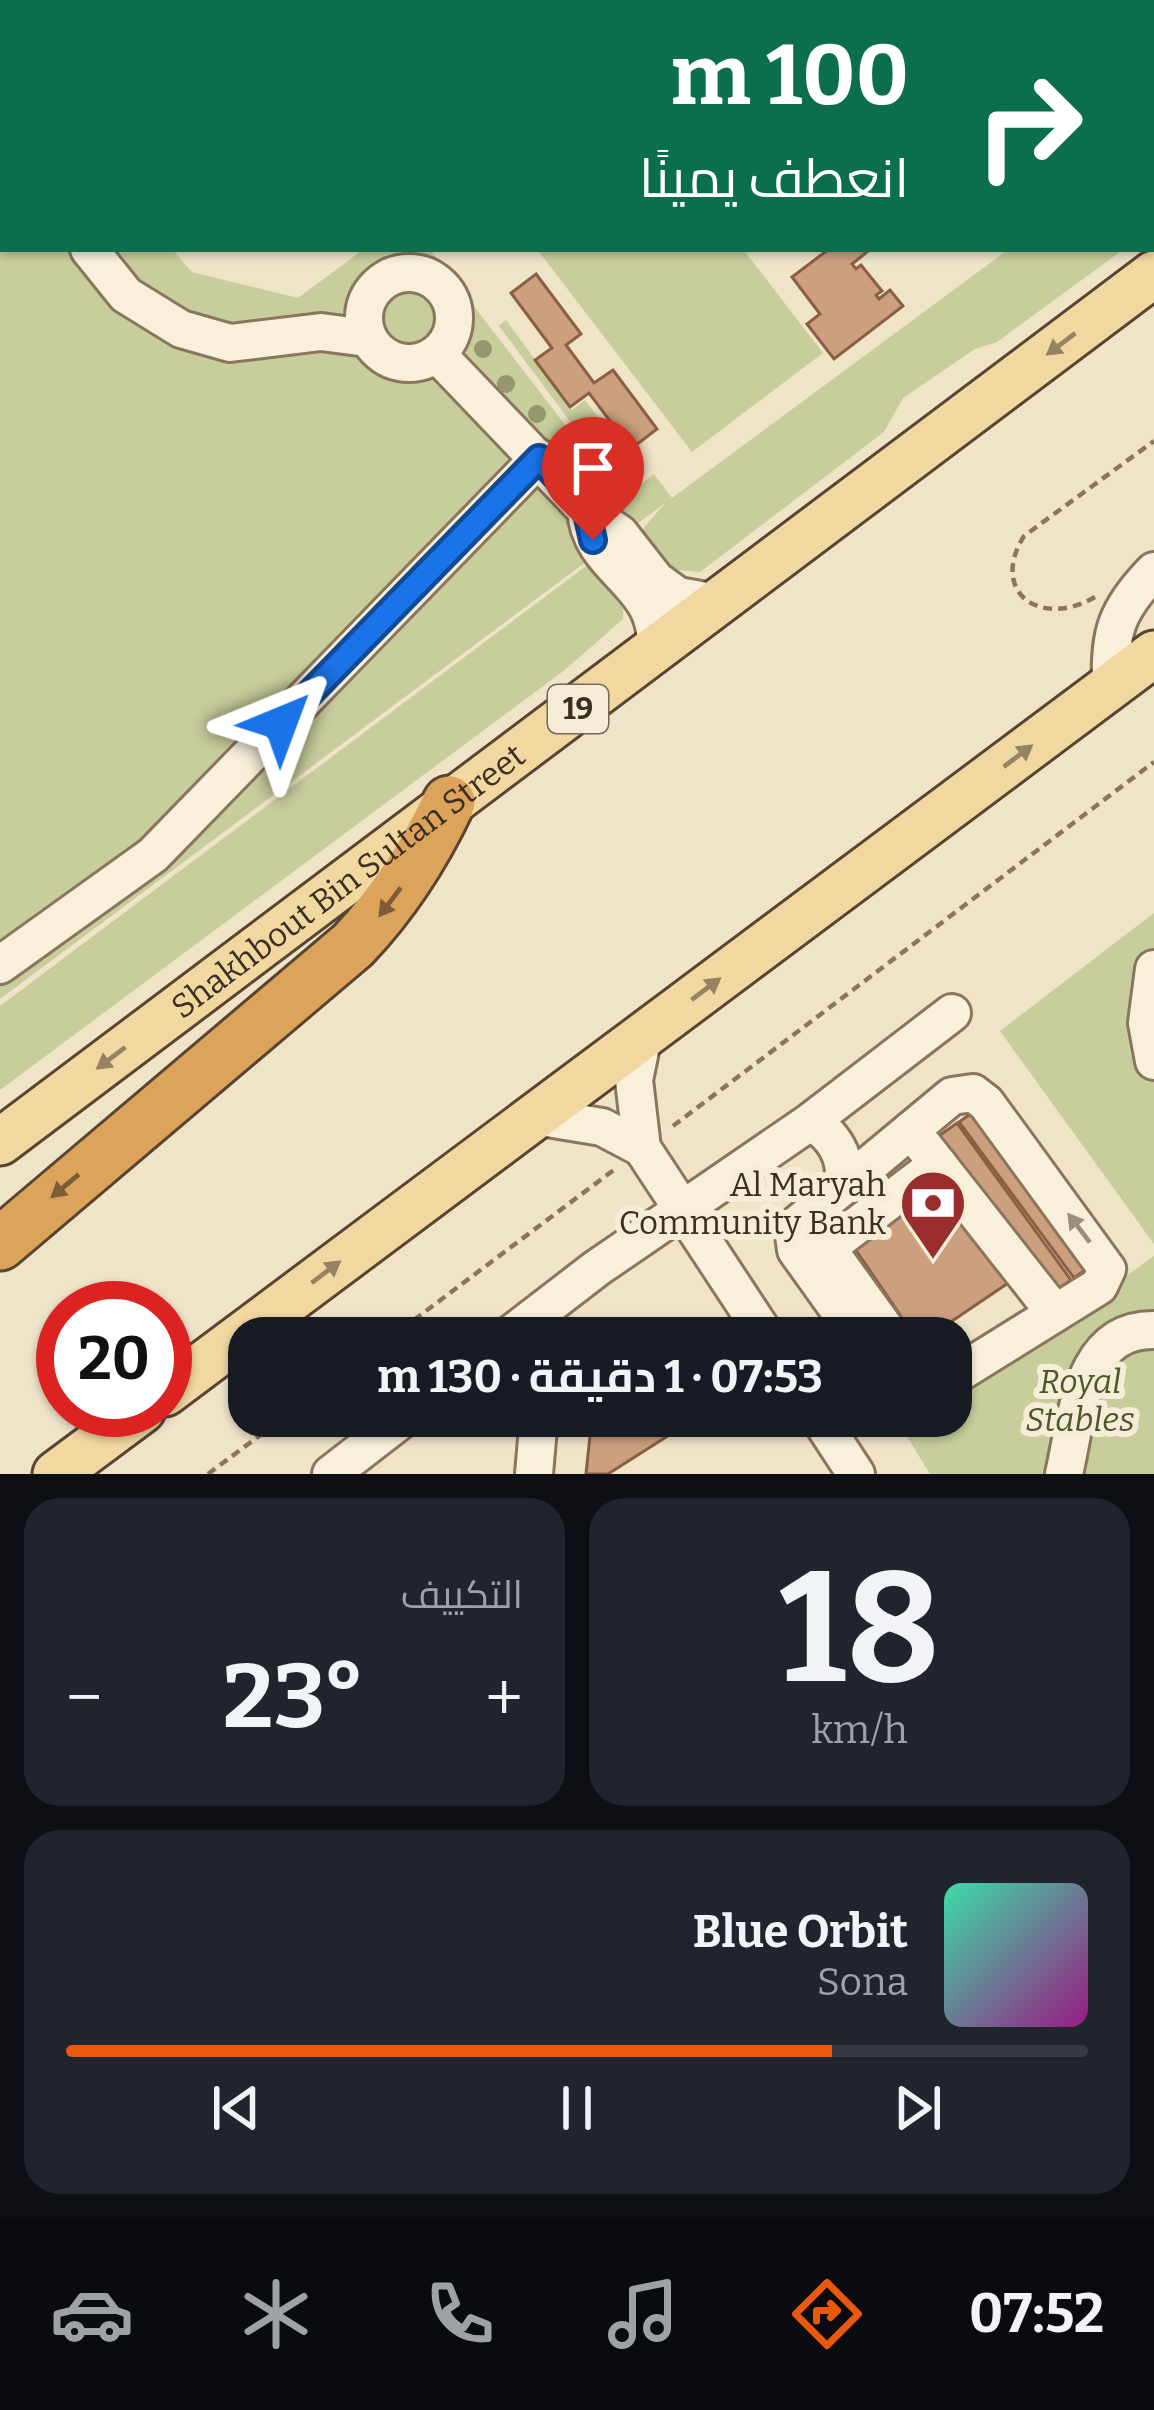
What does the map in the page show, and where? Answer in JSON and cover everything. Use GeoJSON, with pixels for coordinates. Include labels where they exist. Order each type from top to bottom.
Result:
{"type":"FeatureCollection","features":[{"type":"Feature","properties":{"kind":"highway"},"geometry":{"type":"LineString","coordinates":[[0,1244],[353,945],[418,863],[449,802]]}},
{"type":"Feature","properties":{"kind":"main road","name":"Shakhbout Bin Sultan Street"},"geometry":{"type":"LineString","coordinates":[[0,1142],[1154,274]]}},
{"type":"Feature","properties":{"kind":"main road"},"geometry":{"type":"LineString","coordinates":[[192,1373],[1154,654]]}},
{"type":"Feature","properties":{"kind":"main road"},"geometry":{"type":"LineString","coordinates":[[56,1474],[106,1437]]}},
{"type":"Feature","properties":{"kind":"street"},"geometry":{"type":"LineString","coordinates":[[91,252],[126,295],[181,329],[230,343],[321,332],[367,338]]}},
{"type":"Feature","properties":{"kind":"street"},"geometry":{"type":"LineString","coordinates":[[321,332],[372,290],[393,275],[407,273],[433,280],[446,291],[453,306],[449,341],[437,355],[422,362],[396,362],[381,355],[367,338],[364,307],[372,290]]}},
{"type":"Feature","properties":{"kind":"street"},"geometry":{"type":"LineString","coordinates":[[437,355],[586,509],[612,527],[667,589],[691,600],[717,603]]}},
{"type":"Feature","properties":{"kind":"street"},"geometry":{"type":"LineString","coordinates":[[0,965],[153,855],[539,458]]}},
{"type":"Feature","properties":{"kind":"street"},"geometry":{"type":"LineString","coordinates":[[586,509],[598,549],[648,604],[656,628],[655,653]]}},
{"type":"Feature","properties":{"kind":"street"},"geometry":{"type":"LineString","coordinates":[[1111,686],[1109,641],[1130,597],[1154,571]]}},
{"type":"Feature","properties":{"kind":"street"},"geometry":{"type":"LineString","coordinates":[[1153,1053],[1148,996],[1154,969]]}},
{"type":"Feature","properties":{"kind":"street"},"geometry":{"type":"LineString","coordinates":[[553,1317],[680,1209],[818,1115],[952,1013]]}},
{"type":"Feature","properties":{"kind":"street"},"geometry":{"type":"LineString","coordinates":[[643,1036],[634,1103],[642,1148],[752,1317]]}},
{"type":"Feature","properties":{"kind":"street"},"geometry":{"type":"LineString","coordinates":[[844,1317],[792,1241],[793,1228],[958,1092],[973,1093],[986,1103],[1107,1269],[1099,1286],[972,1365]]}},
{"type":"Feature","properties":{"kind":"street"},"geometry":{"type":"LineString","coordinates":[[818,1115],[851,1149],[878,1156]]}},
{"type":"Feature","properties":{"kind":"street"},"geometry":{"type":"LineString","coordinates":[[818,1115],[842,1157],[814,1227],[877,1317]]}},
{"type":"Feature","properties":{"kind":"street"},"geometry":{"type":"LineString","coordinates":[[535,1116],[602,1127],[642,1148]]}},
{"type":"Feature","properties":{"kind":"street"},"geometry":{"type":"LineString","coordinates":[[911,1130],[1055,1313]]}},
{"type":"Feature","properties":{"kind":"street"},"geometry":{"type":"LineString","coordinates":[[827,1248],[938,1165]]}},
{"type":"Feature","properties":{"kind":"street"},"geometry":{"type":"LineString","coordinates":[[1064,1474],[1095,1360],[1115,1340],[1154,1330]]}},
{"type":"Feature","properties":{"kind":"street"},"geometry":{"type":"LineString","coordinates":[[332,1474],[379,1437]]}},
{"type":"Feature","properties":{"kind":"street"},"geometry":{"type":"LineString","coordinates":[[533,1474],[537,1437]]}},
{"type":"Feature","properties":{"kind":"street"},"geometry":{"type":"LineString","coordinates":[[832,1437],[856,1474]]}},
{"type":"Feature","properties":{"kind":"path"},"geometry":{"type":"LineString","coordinates":[[1110,589],[1078,607],[1042,610],[1016,586],[1015,551],[1024,536],[1154,441]]}},
{"type":"Feature","properties":{"kind":"path"},"geometry":{"type":"LineString","coordinates":[[418,1317],[1154,762]]}},
{"type":"Feature","properties":{"kind":"path"},"geometry":{"type":"LineString","coordinates":[[208,1474],[258,1437]]}},
{"type":"Feature","properties":{"kind":"green space"},"geometry":{"type":"Polygon","coordinates":[[[0,252],[175,252],[192,272],[298,298],[360,252],[432,252],[622,499],[654,474],[672,498],[1005,252],[1120,252],[997,342],[975,349],[903,398],[884,432],[700,572],[666,569],[642,530],[665,503],[0,999],[0,252]]]}},
{"type":"Feature","properties":{"kind":"green space"},"geometry":{"type":"Polygon","coordinates":[[[539,252],[745,252],[823,353],[692,452],[539,252]]]}},
{"type":"Feature","properties":{"kind":"green space"},"geometry":{"type":"Polygon","coordinates":[[[506,320],[572,410],[585,400],[641,475],[621,490],[499,326],[506,320]]]}},
{"type":"Feature","properties":{"kind":"green space"},"geometry":{"type":"Polygon","coordinates":[[[590,563],[623,592],[623,619],[566,669],[0,1090],[0,1006],[590,563]]]}},
{"type":"Feature","properties":{"kind":"green space"},"geometry":{"type":"Polygon","coordinates":[[[1154,913],[1154,1244],[1000,1031],[1154,913]]]}},
{"type":"Feature","properties":{"kind":"green space","name":"Royal Stables"},"geometry":{"type":"Polygon","coordinates":[[[1154,1256],[1154,1474],[930,1474],[907,1437],[972,1437],[972,1388],[1154,1256]]]}},
{"type":"Feature","properties":{"kind":"building"},"geometry":{"type":"Polygon","coordinates":[[[825,252],[867,252],[852,264],[856,269],[861,265],[882,291],[876,295],[879,299],[890,290],[903,306],[834,359],[807,324],[820,314],[792,277],[825,252]]]}},
{"type":"Feature","properties":{"kind":"building"},"geometry":{"type":"Polygon","coordinates":[[[536,274],[581,334],[566,345],[594,383],[613,370],[657,429],[631,449],[589,393],[570,407],[535,360],[552,348],[511,293],[536,274]]]}},
{"type":"Feature","properties":{"kind":"building"},"geometry":{"type":"Polygon","coordinates":[[[980,1107],[1095,1263],[1074,1278],[959,1122],[980,1107]]]}},
{"type":"Feature","properties":{"kind":"building"},"geometry":{"type":"Polygon","coordinates":[[[957,1123],[1071,1280],[1050,1295],[936,1138],[957,1123]]]}},
{"type":"Feature","properties":{"kind":"building","name":"Al Maryah Community Bank"},"geometry":{"type":"Polygon","coordinates":[[[947,1182],[1014,1279],[958,1317],[902,1317],[853,1246],[947,1182]]]}},
{"type":"Feature","properties":{"kind":"building"},"geometry":{"type":"Polygon","coordinates":[[[590,1437],[666,1437],[608,1474],[586,1474],[590,1437]]]}},
{"type":"Feature","properties":{"kind":"place","name":"Al Maryah Community Bank"},"geometry":{"type":"Point","coordinates":[933,1262]}},
{"type":"Feature","properties":{"kind":"route"},"geometry":{"type":"LineString","coordinates":[[281,723],[539,458],[586,509],[593,540]]}}]}
